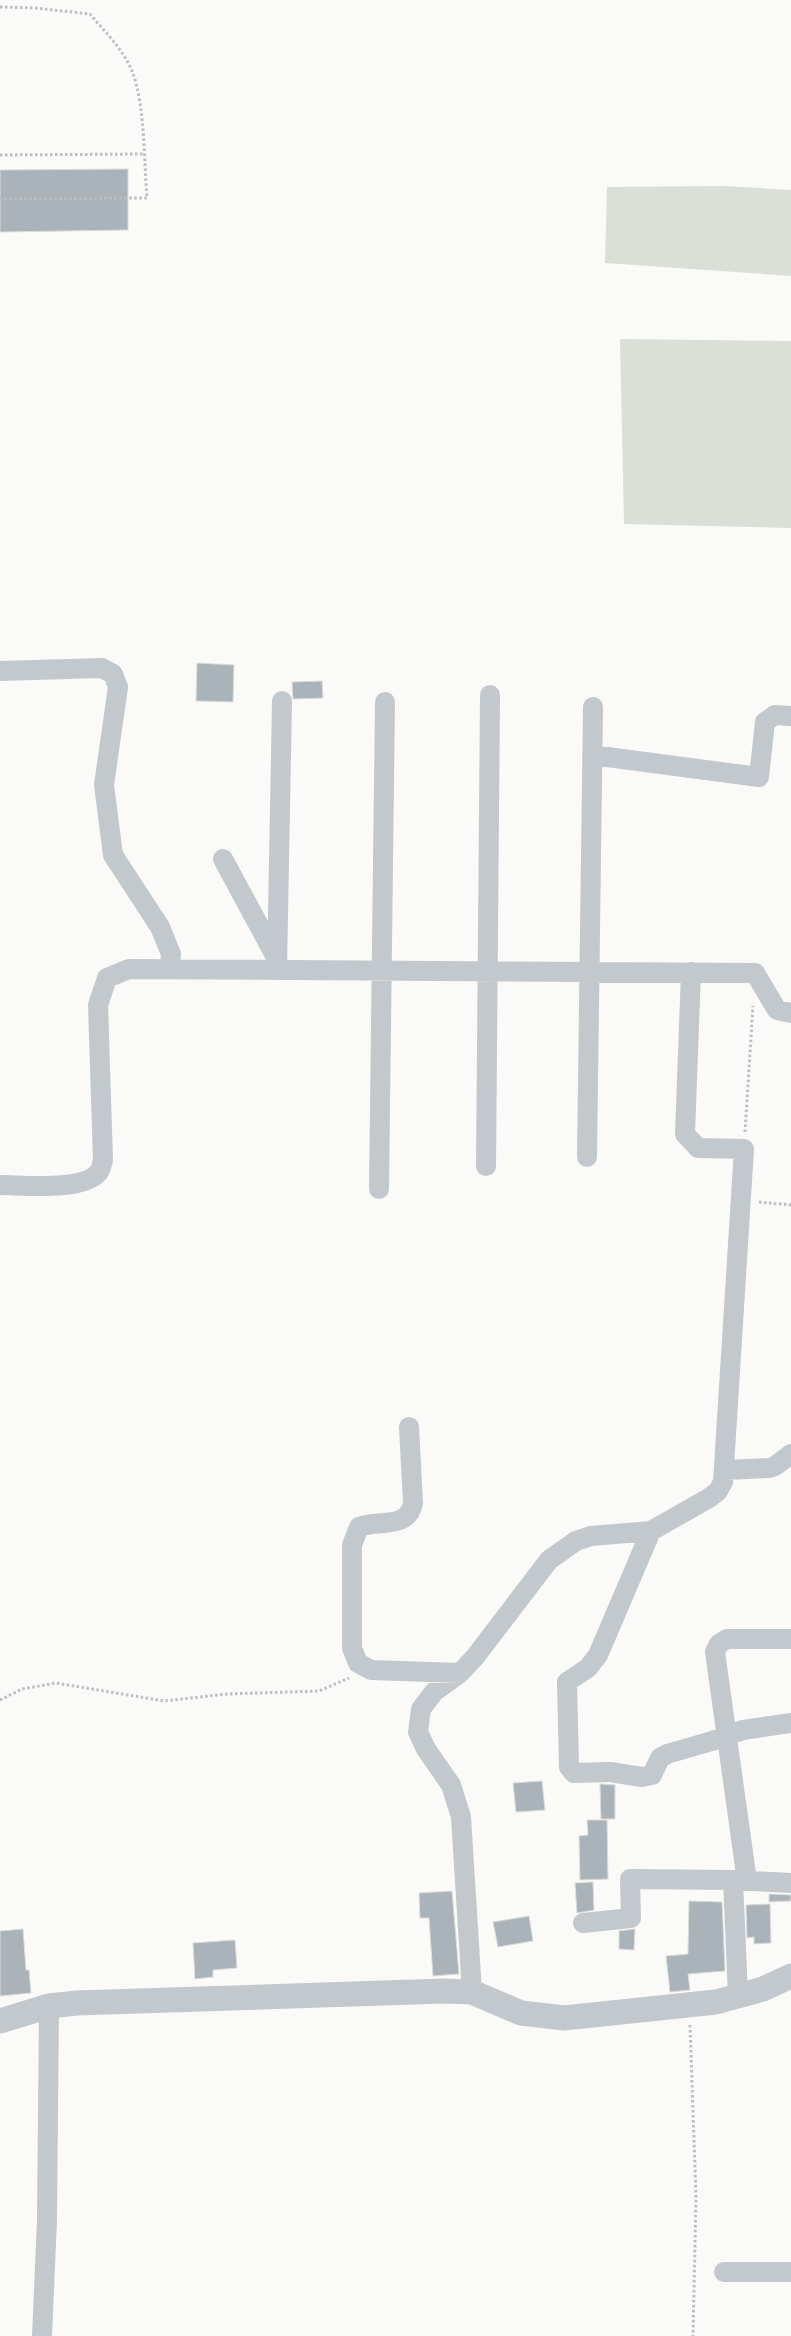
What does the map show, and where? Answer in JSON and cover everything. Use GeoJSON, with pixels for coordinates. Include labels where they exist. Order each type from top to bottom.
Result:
{"type":"FeatureCollection","features":[{"type":"Feature","properties":{"kind":"street"},"geometry":{"type":"LineString","coordinates":[[0,671],[102,668],[114,674],[118,687],[104,785],[113,855],[160,927],[171,954],[170,968]]}},
{"type":"Feature","properties":{"kind":"street"},"geometry":{"type":"LineString","coordinates":[[486,1166],[490,695]]}},
{"type":"Feature","properties":{"kind":"street"},"geometry":{"type":"LineString","coordinates":[[277,964],[282,702]]}},
{"type":"Feature","properties":{"kind":"street"},"geometry":{"type":"LineString","coordinates":[[380,1189],[385,702]]}},
{"type":"Feature","properties":{"kind":"street"},"geometry":{"type":"LineString","coordinates":[[587,1157],[592,707]]}},
{"type":"Feature","properties":{"kind":"street"},"geometry":{"type":"LineString","coordinates":[[592,755],[759,776],[765,722],[775,715],[791,716]]}},
{"type":"Feature","properties":{"kind":"street"},"geometry":{"type":"LineString","coordinates":[[223,859],[277,964]]}},
{"type":"Feature","properties":{"kind":"street"},"geometry":{"type":"LineString","coordinates":[[0,1185],[73,1184],[88,1181],[99,1173],[103,1160],[98,1005],[107,978],[129,969],[277,964],[382,970],[755,973],[777,1010],[791,1013]]}},
{"type":"Feature","properties":{"kind":"street"},"geometry":{"type":"LineString","coordinates":[[472,1992],[461,1817],[452,1785],[426,1750],[418,1732],[421,1709],[434,1692],[460,1673],[476,1657],[549,1560],[561,1550],[576,1541],[591,1536],[651,1531],[718,1491],[723,1482],[744,1149],[698,1148],[685,1134],[691,972]]}},
{"type":"Feature","properties":{"kind":"street"},"geometry":{"type":"LineString","coordinates":[[409,1427],[413,1503],[411,1513],[404,1519],[396,1522],[368,1523],[359,1527],[352,1546],[352,1648],[358,1663],[370,1670],[460,1673]]}},
{"type":"Feature","properties":{"kind":"street"},"geometry":{"type":"LineString","coordinates":[[724,1470],[768,1468],[775,1466],[785,1456],[791,1454]]}},
{"type":"Feature","properties":{"kind":"street"},"geometry":{"type":"LineString","coordinates":[[651,1531],[598,1655],[588,1668],[567,1682],[569,1767],[574,1774],[610,1772],[642,1777],[652,1774],[660,1758],[667,1754],[712,1742],[743,1730],[791,1723]]}},
{"type":"Feature","properties":{"kind":"street"},"geometry":{"type":"LineString","coordinates":[[738,1996],[740,1880],[728,1735],[715,1652],[719,1644],[727,1639],[791,1639]]}},
{"type":"Feature","properties":{"kind":"street"},"geometry":{"type":"LineString","coordinates":[[583,1923],[631,1918],[630,1879],[740,1880],[791,1883]]}},
{"type":"Feature","properties":{"kind":"street"},"geometry":{"type":"LineString","coordinates":[[0,2021],[48,2006],[87,2002],[444,1991],[472,1992],[521,2013],[564,2018],[716,2002],[763,1989],[791,1976]]}},
{"type":"Feature","properties":{"kind":"street"},"geometry":{"type":"LineString","coordinates":[[42,2336],[47,2220],[48,2006]]}},
{"type":"Feature","properties":{"kind":"street"},"geometry":{"type":"LineString","coordinates":[[724,2272],[791,2272]]}},
{"type":"Feature","properties":{"kind":"path"},"geometry":{"type":"LineString","coordinates":[[0,7],[35,8],[90,14],[116,45],[132,71],[142,115],[147,198],[0,199]]}},
{"type":"Feature","properties":{"kind":"path"},"geometry":{"type":"LineString","coordinates":[[0,155],[144,154]]}},
{"type":"Feature","properties":{"kind":"path"},"geometry":{"type":"LineString","coordinates":[[744,1149],[755,973]]}},
{"type":"Feature","properties":{"kind":"path"},"geometry":{"type":"LineString","coordinates":[[741,1201],[791,1205]]}},
{"type":"Feature","properties":{"kind":"path"},"geometry":{"type":"LineString","coordinates":[[0,1700],[22,1689],[56,1682],[164,1701],[227,1694],[319,1691],[353,1676],[358,1663]]}},
{"type":"Feature","properties":{"kind":"path"},"geometry":{"type":"LineString","coordinates":[[690,2005],[696,2197],[693,2336]]}},
{"type":"Feature","properties":{"kind":"shaded area"},"geometry":{"type":"Polygon","coordinates":[[[725,186],[791,190],[791,276],[605,263],[607,187],[725,186]]]}},
{"type":"Feature","properties":{"kind":"shaded area"},"geometry":{"type":"Polygon","coordinates":[[[620,339],[791,341],[791,528],[624,524],[620,339]]]}},
{"type":"Feature","properties":{"kind":"building"},"geometry":{"type":"Polygon","coordinates":[[[128,169],[128,230],[0,232],[0,170],[128,169]]]}},
{"type":"Feature","properties":{"kind":"building"},"geometry":{"type":"Polygon","coordinates":[[[197,663],[234,665],[233,702],[196,701],[197,663]]]}},
{"type":"Feature","properties":{"kind":"building"},"geometry":{"type":"Polygon","coordinates":[[[322,681],[323,698],[293,699],[292,682],[322,681]]]}},
{"type":"Feature","properties":{"kind":"building"},"geometry":{"type":"Polygon","coordinates":[[[542,1781],[545,1810],[516,1812],[513,1783],[542,1781]]]}},
{"type":"Feature","properties":{"kind":"building"},"geometry":{"type":"Polygon","coordinates":[[[600,1784],[615,1785],[615,1819],[601,1819],[600,1784]]]}},
{"type":"Feature","properties":{"kind":"building"},"geometry":{"type":"Polygon","coordinates":[[[587,1820],[607,1820],[608,1879],[580,1880],[579,1836],[588,1835],[587,1820]]]}},
{"type":"Feature","properties":{"kind":"building"},"geometry":{"type":"Polygon","coordinates":[[[593,1882],[594,1910],[577,1913],[575,1883],[593,1882]]]}},
{"type":"Feature","properties":{"kind":"building"},"geometry":{"type":"Polygon","coordinates":[[[452,1891],[459,1974],[433,1976],[429,1918],[420,1918],[419,1893],[452,1891]]]}},
{"type":"Feature","properties":{"kind":"building"},"geometry":{"type":"Polygon","coordinates":[[[769,1894],[791,1895],[791,1901],[769,1902],[769,1894]]]}},
{"type":"Feature","properties":{"kind":"building"},"geometry":{"type":"Polygon","coordinates":[[[689,1901],[722,1902],[725,1971],[688,1974],[690,1990],[670,1992],[666,1956],[688,1954],[689,1901]]]}},
{"type":"Feature","properties":{"kind":"building"},"geometry":{"type":"Polygon","coordinates":[[[770,1904],[771,1943],[754,1944],[754,1937],[747,1938],[746,1905],[770,1904]]]}},
{"type":"Feature","properties":{"kind":"building"},"geometry":{"type":"Polygon","coordinates":[[[529,1916],[533,1941],[498,1947],[493,1922],[529,1916]]]}},
{"type":"Feature","properties":{"kind":"building"},"geometry":{"type":"Polygon","coordinates":[[[23,1929],[26,1970],[29,1970],[31,1993],[0,1996],[0,1931],[23,1929]]]}},
{"type":"Feature","properties":{"kind":"building"},"geometry":{"type":"Polygon","coordinates":[[[635,1929],[634,1950],[619,1949],[619,1931],[635,1929]]]}},
{"type":"Feature","properties":{"kind":"building"},"geometry":{"type":"Polygon","coordinates":[[[235,1940],[237,1968],[213,1970],[213,1977],[195,1979],[193,1943],[235,1940]]]}}]}
